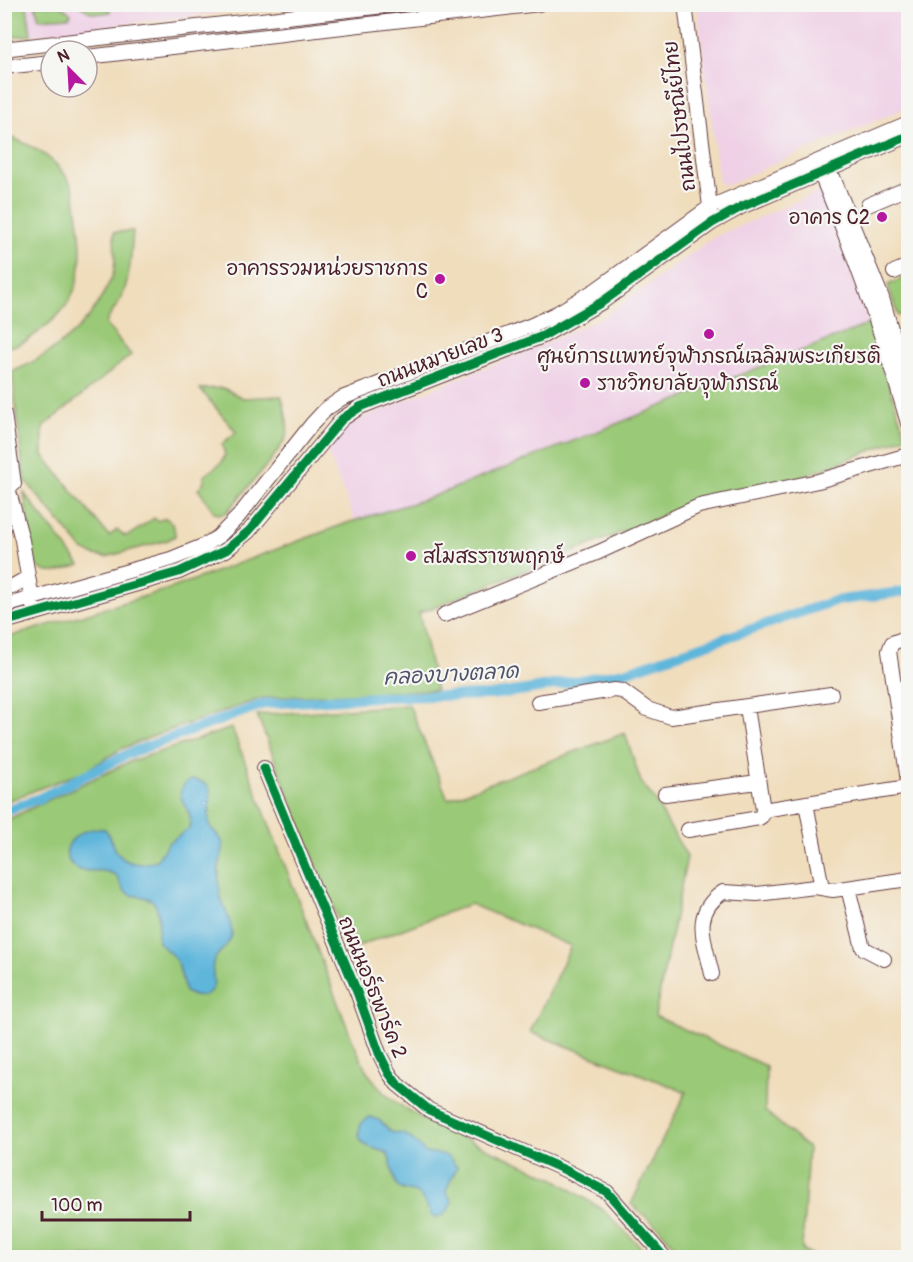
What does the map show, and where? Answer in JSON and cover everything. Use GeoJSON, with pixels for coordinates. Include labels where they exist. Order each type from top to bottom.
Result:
{"type":"FeatureCollection","features":[{"type":"Feature","properties":{"kind":"street"},"geometry":{"type":"LineString","coordinates":[[6,59],[402,4]]}},
{"type":"Feature","properties":{"kind":"street"},"geometry":{"type":"LineString","coordinates":[[99,56],[539,4]]}},
{"type":"Feature","properties":{"kind":"street","name":"ถนนไปรษณีย์ไทย"},"geometry":{"type":"LineString","coordinates":[[685,4],[712,223]]}},
{"type":"Feature","properties":{"kind":"street"},"geometry":{"type":"LineString","coordinates":[[6,59],[39,61]]}},
{"type":"Feature","properties":{"kind":"street","name":"ถนนหมายเลข 3"},"geometry":{"type":"LineString","coordinates":[[4,622],[180,572],[224,551],[249,531],[342,419],[360,407],[548,333],[602,302],[712,223],[909,123]]}},
{"type":"Feature","properties":{"kind":"street","name":"ถนนหมายเลข 3"},"geometry":{"type":"LineString","coordinates":[[4,606],[162,562],[202,546],[218,537],[238,517],[302,435],[326,409],[342,398],[532,325],[557,313],[597,289],[710,207],[909,136]]}},
{"type":"Feature","properties":{"kind":"street"},"geometry":{"type":"LineString","coordinates":[[823,165],[882,298],[909,387]]}},
{"type":"Feature","properties":{"kind":"street"},"geometry":{"type":"LineString","coordinates":[[823,165],[885,342],[909,423]]}},
{"type":"Feature","properties":{"kind":"street"},"geometry":{"type":"LineString","coordinates":[[868,206],[909,188]]}},
{"type":"Feature","properties":{"kind":"street"},"geometry":{"type":"LineString","coordinates":[[894,272],[909,266]]}},
{"type":"Feature","properties":{"kind":"street"},"geometry":{"type":"LineString","coordinates":[[4,414],[34,614]]}},
{"type":"Feature","properties":{"kind":"street"},"geometry":{"type":"LineString","coordinates":[[444,615],[599,552],[699,506],[818,482],[909,456]]}},
{"type":"Feature","properties":{"kind":"street"},"geometry":{"type":"LineString","coordinates":[[4,473],[22,540]]}},
{"type":"Feature","properties":{"kind":"street"},"geometry":{"type":"LineString","coordinates":[[4,587],[10,587],[27,578]]}},
{"type":"Feature","properties":{"kind":"street"},"geometry":{"type":"LineString","coordinates":[[909,637],[892,643],[889,651],[909,781]]}},
{"type":"Feature","properties":{"kind":"street"},"geometry":{"type":"LineString","coordinates":[[538,702],[614,690],[622,691],[647,709],[671,717],[831,694]]}},
{"type":"Feature","properties":{"kind":"street"},"geometry":{"type":"LineString","coordinates":[[687,830],[762,816],[763,810],[747,707]]}},
{"type":"Feature","properties":{"kind":"street","name":"ถนนนอร์ธพาร์ค 2"},"geometry":{"type":"LineString","coordinates":[[264,768],[357,992],[379,1053],[397,1084],[429,1110],[565,1170],[607,1192],[665,1257]]}},
{"type":"Feature","properties":{"kind":"street"},"geometry":{"type":"LineString","coordinates":[[665,794],[758,782]]}},
{"type":"Feature","properties":{"kind":"street"},"geometry":{"type":"LineString","coordinates":[[763,810],[909,787]]}},
{"type":"Feature","properties":{"kind":"street"},"geometry":{"type":"LineString","coordinates":[[806,803],[822,888]]}},
{"type":"Feature","properties":{"kind":"street"},"geometry":{"type":"LineString","coordinates":[[712,974],[701,919],[706,906],[723,892],[757,894],[800,888],[833,890],[909,879]]}},
{"type":"Feature","properties":{"kind":"street"},"geometry":{"type":"LineString","coordinates":[[848,888],[863,948],[884,959]]}},
{"type":"Feature","properties":{"kind":"shaded area"},"geometry":{"type":"Polygon","coordinates":[[[5,4],[286,5],[5,38],[5,4]]]}},
{"type":"Feature","properties":{"kind":"shaded area"},"geometry":{"type":"Polygon","coordinates":[[[697,5],[908,5],[908,107],[726,186],[719,182],[697,5]]]}},
{"type":"Feature","properties":{"kind":"shaded area","name":"ราชวิทยาลัยจุฬาภรณ์"},"geometry":{"type":"Polygon","coordinates":[[[821,191],[869,324],[429,498],[355,521],[326,448],[347,424],[551,341],[607,315],[714,237],[821,191]]]}},
{"type":"Feature","properties":{"kind":"green space"},"geometry":{"type":"Polygon","coordinates":[[[4,5],[27,5],[31,35],[5,38],[4,5]]]}},
{"type":"Feature","properties":{"kind":"green space"},"geometry":{"type":"Polygon","coordinates":[[[35,5],[61,5],[71,14],[69,17],[39,19],[35,5]]]}},
{"type":"Feature","properties":{"kind":"green space"},"geometry":{"type":"Polygon","coordinates":[[[79,5],[109,5],[110,12],[93,13],[79,5]]]}},
{"type":"Feature","properties":{"kind":"green space"},"geometry":{"type":"Polygon","coordinates":[[[4,135],[43,154],[60,168],[74,193],[81,243],[78,280],[68,303],[35,335],[21,343],[7,347],[4,345],[4,135]]]}},
{"type":"Feature","properties":{"kind":"green space"},"geometry":{"type":"Polygon","coordinates":[[[133,231],[123,295],[106,324],[131,355],[43,427],[43,455],[109,536],[117,530],[125,536],[131,534],[154,518],[157,521],[166,518],[173,526],[175,536],[168,540],[106,557],[83,550],[24,479],[12,372],[54,349],[88,318],[113,273],[114,232],[133,231]]]}},
{"type":"Feature","properties":{"kind":"green space"},"geometry":{"type":"Polygon","coordinates":[[[908,276],[908,312],[898,316],[888,285],[908,276]]]}},
{"type":"Feature","properties":{"kind":"green space","name":"สโมสรราชพฤกษ์"},"geometry":{"type":"Polygon","coordinates":[[[869,324],[906,437],[784,484],[698,502],[419,613],[436,690],[262,698],[121,749],[87,770],[5,802],[5,638],[172,588],[347,523],[429,498],[869,324]]]}},
{"type":"Feature","properties":{"kind":"green space"},"geometry":{"type":"Polygon","coordinates":[[[223,388],[243,398],[281,396],[286,415],[287,434],[278,451],[226,513],[219,514],[215,513],[198,489],[204,482],[204,476],[222,462],[225,455],[222,444],[236,432],[200,389],[223,388]]]}},
{"type":"Feature","properties":{"kind":"green space"},"geometry":{"type":"Polygon","coordinates":[[[24,493],[80,565],[54,572],[42,570],[37,566],[33,560],[24,493]]]}},
{"type":"Feature","properties":{"kind":"green space"},"geometry":{"type":"Polygon","coordinates":[[[409,705],[448,799],[625,733],[641,782],[654,799],[687,857],[655,1016],[766,1066],[765,1111],[808,1148],[802,1249],[815,1257],[684,1257],[659,1228],[631,1204],[686,1092],[530,1032],[571,946],[470,904],[350,949],[257,715],[409,705]]]}},
{"type":"Feature","properties":{"kind":"green space"},"geometry":{"type":"Polygon","coordinates":[[[232,728],[351,1037],[367,1072],[384,1093],[426,1121],[555,1179],[603,1210],[651,1257],[5,1257],[4,821],[129,762],[232,728]]]}},
{"type":"Feature","properties":{"kind":"water"},"geometry":{"type":"Polygon","coordinates":[[[190,780],[201,781],[210,791],[210,826],[223,845],[219,870],[220,895],[231,924],[232,934],[214,960],[212,969],[214,982],[211,990],[199,997],[185,992],[179,966],[174,957],[158,942],[159,916],[153,901],[129,894],[116,875],[106,871],[78,869],[70,862],[67,855],[67,848],[78,835],[95,829],[105,829],[116,851],[125,860],[141,864],[157,860],[168,843],[190,828],[189,813],[181,791],[190,780]]]}},
{"type":"Feature","properties":{"kind":"water"},"geometry":{"type":"Polygon","coordinates":[[[370,1117],[379,1120],[391,1132],[404,1134],[411,1138],[426,1153],[447,1156],[453,1162],[457,1167],[446,1191],[452,1202],[448,1211],[441,1216],[432,1215],[418,1194],[397,1185],[387,1153],[368,1147],[360,1138],[361,1124],[370,1117]]]}},
{"type":"Feature","properties":{"kind":"waterway","name":"คลองบางตลาด"},"geometry":{"type":"LineString","coordinates":[[4,811],[40,798],[130,753],[264,704],[376,697],[490,695],[526,690],[625,672],[834,601],[908,591]]}},
{"type":"Feature","properties":{"kind":"cycle path"},"geometry":{"type":"LineString","coordinates":[[4,622],[179,572],[226,550],[249,531],[342,419],[360,407],[543,336],[602,302],[712,223],[741,207],[908,136]]}},
{"type":"Feature","properties":{"kind":"cycle path"},"geometry":{"type":"LineString","coordinates":[[264,768],[357,992],[379,1053],[397,1084],[429,1110],[565,1170],[607,1192],[665,1258]]}},
{"type":"Feature","properties":{"kind":"place","name":"อาคาร C2"},"geometry":{"type":"Point","coordinates":[882,217]}},
{"type":"Feature","properties":{"kind":"place","name":"อาคารรวมหน่วยราชการ C"},"geometry":{"type":"Point","coordinates":[440,279]}},
{"type":"Feature","properties":{"kind":"place","name":"ศูนย์การแพทย์จุฬาภรณ์เฉลิมพระเกียรติ"},"geometry":{"type":"Point","coordinates":[709,334]}},
{"type":"Feature","properties":{"kind":"place","name":"ราชวิทยาลัยจุฬาภรณ์"},"geometry":{"type":"Point","coordinates":[585,383]}},
{"type":"Feature","properties":{"kind":"place","name":"สโมสรราชพฤกษ์"},"geometry":{"type":"Point","coordinates":[411,556]}}]}
